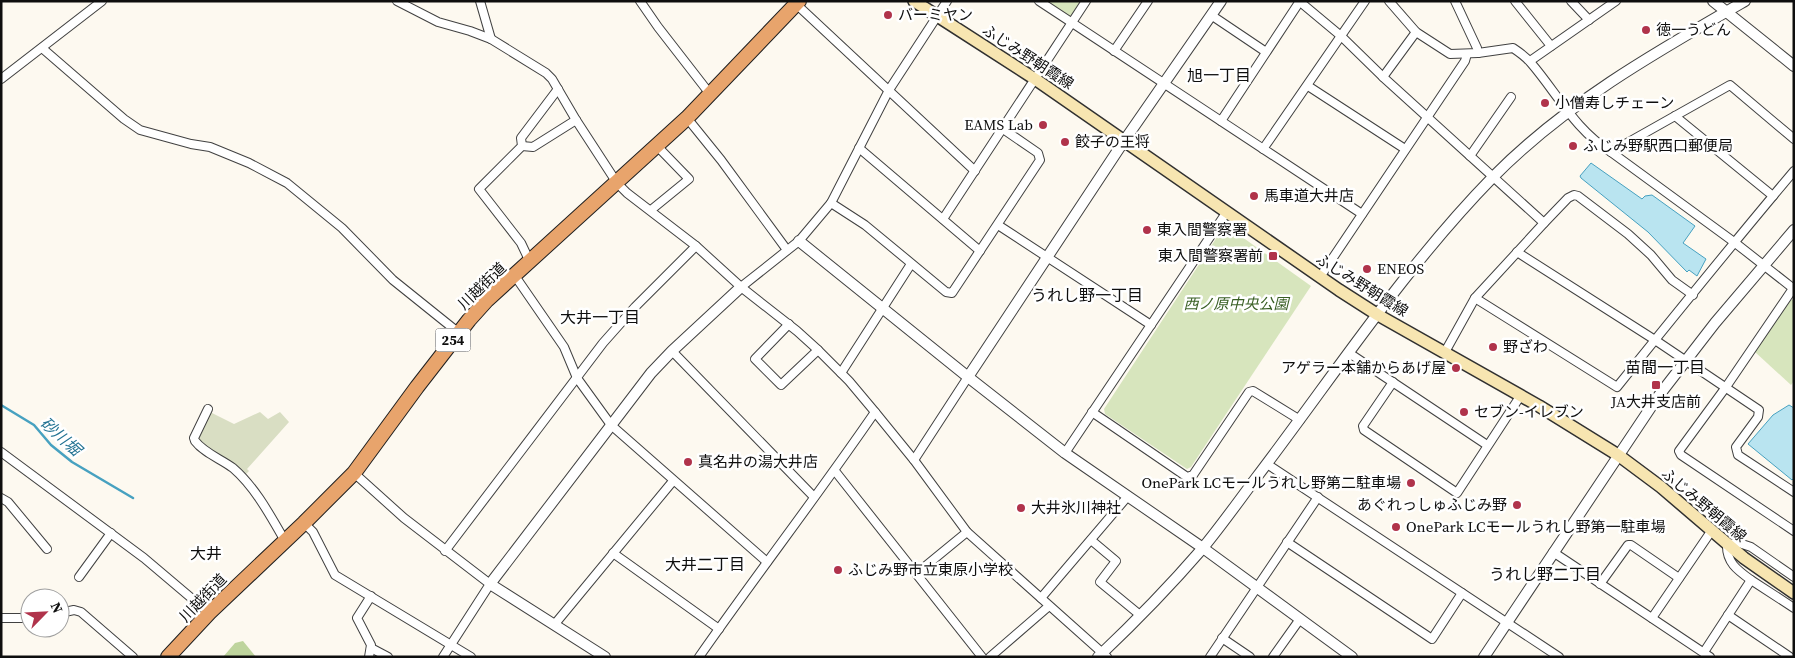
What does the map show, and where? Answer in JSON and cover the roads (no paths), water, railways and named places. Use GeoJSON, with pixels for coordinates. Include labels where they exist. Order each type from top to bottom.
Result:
{"type":"FeatureCollection","features":[{"type":"Feature","properties":{"kind":"highway","name":"川越街道"},"geometry":{"type":"LineString","coordinates":[[168,657],[209,613],[354,473],[459,333],[487,300],[658,146],[710,94],[796,2]]}},
{"type":"Feature","properties":{"kind":"main road","name":"ふじみ野朝霞線"},"geometry":{"type":"LineString","coordinates":[[914,1],[1035,79],[1226,213],[1378,315],[1520,395],[1618,455],[1661,487],[1744,558],[1794,593]]}},
{"type":"Feature","properties":{"kind":"street"},"geometry":{"type":"LineString","coordinates":[[1,79],[102,1]]}},
{"type":"Feature","properties":{"kind":"street"},"geometry":{"type":"LineString","coordinates":[[398,1],[438,22],[491,39],[546,73],[552,79],[617,183],[696,246],[818,350],[875,412],[914,460],[967,532],[1102,656],[1202,548],[1425,253],[1493,177],[1512,158],[1568,112],[1631,68],[1745,1]]}},
{"type":"Feature","properties":{"kind":"street"},"geometry":{"type":"LineString","coordinates":[[480,1],[491,39]]}},
{"type":"Feature","properties":{"kind":"street"},"geometry":{"type":"LineString","coordinates":[[640,1],[710,94]]}},
{"type":"Feature","properties":{"kind":"street"},"geometry":{"type":"LineString","coordinates":[[443,657],[490,584],[651,373],[672,351],[742,287],[799,241],[831,203],[889,90],[947,1]]}},
{"type":"Feature","properties":{"kind":"street"},"geometry":{"type":"LineString","coordinates":[[1039,1],[1362,214]]}},
{"type":"Feature","properties":{"kind":"street"},"geometry":{"type":"LineString","coordinates":[[943,219],[1086,1]]}},
{"type":"Feature","properties":{"kind":"street"},"geometry":{"type":"LineString","coordinates":[[1114,51],[1148,1]]}},
{"type":"Feature","properties":{"kind":"street"},"geometry":{"type":"LineString","coordinates":[[914,460],[1124,141],[1221,1]]}},
{"type":"Feature","properties":{"kind":"street"},"geometry":{"type":"LineString","coordinates":[[1221,121],[1299,1],[1341,36],[1383,77],[1544,222]]}},
{"type":"Feature","properties":{"kind":"street"},"geometry":{"type":"LineString","coordinates":[[1263,149],[1365,1]]}},
{"type":"Feature","properties":{"kind":"street"},"geometry":{"type":"LineString","coordinates":[[1389,1],[1416,32],[1450,54],[1478,53],[1513,48],[1530,61],[1568,112],[1595,142],[1734,242],[1793,288],[1726,387],[1680,449],[1680,453],[1794,531]]}},
{"type":"Feature","properties":{"kind":"street"},"geometry":{"type":"LineString","coordinates":[[1455,1],[1478,48],[1478,53]]}},
{"type":"Feature","properties":{"kind":"street"},"geometry":{"type":"LineString","coordinates":[[1514,1],[1551,46]]}},
{"type":"Feature","properties":{"kind":"street"},"geometry":{"type":"LineString","coordinates":[[1571,1],[1589,20]]}},
{"type":"Feature","properties":{"kind":"street"},"geometry":{"type":"LineString","coordinates":[[1530,61],[1616,1]]}},
{"type":"Feature","properties":{"kind":"street"},"geometry":{"type":"LineString","coordinates":[[1714,1],[1794,66]]}},
{"type":"Feature","properties":{"kind":"street"},"geometry":{"type":"LineString","coordinates":[[796,2],[975,172]]}},
{"type":"Feature","properties":{"kind":"street"},"geometry":{"type":"LineString","coordinates":[[1211,15],[1266,52]]}},
{"type":"Feature","properties":{"kind":"street"},"geometry":{"type":"LineString","coordinates":[[1383,77],[1416,32]]}},
{"type":"Feature","properties":{"kind":"street"},"geometry":{"type":"LineString","coordinates":[[42,48],[124,119],[140,130],[182,142],[210,147],[249,163],[287,183],[342,228],[393,280],[459,333]]}},
{"type":"Feature","properties":{"kind":"street"},"geometry":{"type":"LineString","coordinates":[[1320,277],[1465,62],[1467,54]]}},
{"type":"Feature","properties":{"kind":"street"},"geometry":{"type":"LineString","coordinates":[[1611,152],[1730,85],[1794,138]]}},
{"type":"Feature","properties":{"kind":"street"},"geometry":{"type":"LineString","coordinates":[[1308,86],[1406,149]]}},
{"type":"Feature","properties":{"kind":"street"},"geometry":{"type":"LineString","coordinates":[[522,146],[521,138],[558,89]]}},
{"type":"Feature","properties":{"kind":"street"},"geometry":{"type":"LineString","coordinates":[[1470,156],[1511,97]]}},
{"type":"Feature","properties":{"kind":"street"},"geometry":{"type":"LineString","coordinates":[[1675,116],[1772,196]]}},
{"type":"Feature","properties":{"kind":"street"},"geometry":{"type":"LineString","coordinates":[[687,118],[721,160],[787,250]]}},
{"type":"Feature","properties":{"kind":"street"},"geometry":{"type":"LineString","coordinates":[[522,146],[533,147],[576,120]]}},
{"type":"Feature","properties":{"kind":"street"},"geometry":{"type":"LineString","coordinates":[[831,203],[865,225],[950,294],[954,292],[1040,158],[1038,153],[1002,129]]}},
{"type":"Feature","properties":{"kind":"street"},"geometry":{"type":"LineString","coordinates":[[522,146],[479,189],[521,243],[530,262]]}},
{"type":"Feature","properties":{"kind":"street"},"geometry":{"type":"LineString","coordinates":[[651,210],[689,179],[658,146]]}},
{"type":"Feature","properties":{"kind":"street"},"geometry":{"type":"LineString","coordinates":[[859,148],[980,251]]}},
{"type":"Feature","properties":{"kind":"street"},"geometry":{"type":"LineString","coordinates":[[1475,298],[1617,387],[1794,171]]}},
{"type":"Feature","properties":{"kind":"street"},"geometry":{"type":"LineString","coordinates":[[1444,352],[1475,298],[1544,222],[1568,198],[1574,196],[1578,196],[1628,234],[1651,255],[1672,280],[1693,295]]}},
{"type":"Feature","properties":{"kind":"street"},"geometry":{"type":"LineString","coordinates":[[1066,453],[1226,213]]}},
{"type":"Feature","properties":{"kind":"street"},"geometry":{"type":"LineString","coordinates":[[998,225],[1150,326]]}},
{"type":"Feature","properties":{"kind":"street"},"geometry":{"type":"LineString","coordinates":[[1484,657],[1618,455],[1685,361],[1794,230]]}},
{"type":"Feature","properties":{"kind":"street"},"geometry":{"type":"LineString","coordinates":[[799,241],[1066,453],[1202,548],[1352,657]]}},
{"type":"Feature","properties":{"kind":"street"},"geometry":{"type":"LineString","coordinates":[[445,551],[603,343],[635,307],[696,246]]}},
{"type":"Feature","properties":{"kind":"street"},"geometry":{"type":"LineString","coordinates":[[1517,252],[1759,410],[1758,417],[1736,447],[1738,455],[1794,492]]}},
{"type":"Feature","properties":{"kind":"street"},"geometry":{"type":"LineString","coordinates":[[841,373],[911,264]]}},
{"type":"Feature","properties":{"kind":"street"},"geometry":{"type":"LineString","coordinates":[[514,276],[564,347],[577,378],[611,425],[767,562]]}},
{"type":"Feature","properties":{"kind":"street"},"geometry":{"type":"LineString","coordinates":[[789,324],[755,359],[781,385],[818,350]]}},
{"type":"Feature","properties":{"kind":"street"},"geometry":{"type":"LineString","coordinates":[[672,351],[814,497]]}},
{"type":"Feature","properties":{"kind":"street"},"geometry":{"type":"LineString","coordinates":[[1349,353],[1487,445]]}},
{"type":"Feature","properties":{"kind":"street"},"geometry":{"type":"LineString","coordinates":[[1393,382],[1363,426],[1366,432],[1457,493],[1520,395]]}},
{"type":"Feature","properties":{"kind":"street"},"geometry":{"type":"LineString","coordinates":[[1092,412],[1187,477],[1193,475],[1249,392],[1253,391],[1300,420]]}},
{"type":"Feature","properties":{"kind":"street"},"geometry":{"type":"LineString","coordinates":[[208,408],[194,438],[195,441],[233,469],[252,489],[285,541]]}},
{"type":"Feature","properties":{"kind":"street"},"geometry":{"type":"LineString","coordinates":[[699,657],[814,497],[835,471],[875,412]]}},
{"type":"Feature","properties":{"kind":"street"},"geometry":{"type":"LineString","coordinates":[[1,452],[111,534],[209,613]]}},
{"type":"Feature","properties":{"kind":"street"},"geometry":{"type":"LineString","coordinates":[[1267,464],[1559,657]]}},
{"type":"Feature","properties":{"kind":"street"},"geometry":{"type":"LineString","coordinates":[[835,471],[982,657]]}},
{"type":"Feature","properties":{"kind":"street"},"geometry":{"type":"LineString","coordinates":[[354,473],[404,518],[490,584],[605,657]]}},
{"type":"Feature","properties":{"kind":"street"},"geometry":{"type":"LineString","coordinates":[[554,625],[673,481]]}},
{"type":"Feature","properties":{"kind":"street"},"geometry":{"type":"LineString","coordinates":[[1041,598],[1128,496]]}},
{"type":"Feature","properties":{"kind":"street"},"geometry":{"type":"LineString","coordinates":[[1210,657],[1318,497]]}},
{"type":"Feature","properties":{"kind":"street"},"geometry":{"type":"LineString","coordinates":[[1,498],[8,502],[47,549]]}},
{"type":"Feature","properties":{"kind":"street"},"geometry":{"type":"LineString","coordinates":[[304,523],[313,532],[335,575],[471,657]]}},
{"type":"Feature","properties":{"kind":"street"},"geometry":{"type":"LineString","coordinates":[[1652,618],[1712,530]]}},
{"type":"Feature","properties":{"kind":"street"},"geometry":{"type":"LineString","coordinates":[[917,573],[967,532]]}},
{"type":"Feature","properties":{"kind":"street"},"geometry":{"type":"LineString","coordinates":[[79,577],[111,534]]}},
{"type":"Feature","properties":{"kind":"street"},"geometry":{"type":"LineString","coordinates":[[1091,540],[1116,561],[1100,582],[1140,615]]}},
{"type":"Feature","properties":{"kind":"street"},"geometry":{"type":"LineString","coordinates":[[1287,542],[1432,639],[1462,593]]}},
{"type":"Feature","properties":{"kind":"street"},"geometry":{"type":"LineString","coordinates":[[1794,577],[1751,547],[1739,543],[1727,544],[1726,554],[1731,563],[1751,580],[1794,608]]}},
{"type":"Feature","properties":{"kind":"street"},"geometry":{"type":"LineString","coordinates":[[1600,584],[1628,545],[1631,545],[1679,578]]}},
{"type":"Feature","properties":{"kind":"street"},"geometry":{"type":"LineString","coordinates":[[1553,552],[1707,655],[1728,616],[1751,580]]}},
{"type":"Feature","properties":{"kind":"street"},"geometry":{"type":"LineString","coordinates":[[613,553],[718,629]]}},
{"type":"Feature","properties":{"kind":"street"},"geometry":{"type":"LineString","coordinates":[[369,657],[371,644],[357,618],[371,596]]}},
{"type":"Feature","properties":{"kind":"street"},"geometry":{"type":"LineString","coordinates":[[990,657],[1049,606]]}},
{"type":"Feature","properties":{"kind":"street"},"geometry":{"type":"LineString","coordinates":[[70,611],[81,612],[133,657]]}},
{"type":"Feature","properties":{"kind":"street"},"geometry":{"type":"LineString","coordinates":[[1728,616],[1790,657]]}},
{"type":"Feature","properties":{"kind":"street"},"geometry":{"type":"LineString","coordinates":[[1,618],[20,618]]}},
{"type":"Feature","properties":{"kind":"street"},"geometry":{"type":"LineString","coordinates":[[1273,657],[1300,619]]}},
{"type":"Feature","properties":{"kind":"street"},"geometry":{"type":"LineString","coordinates":[[1222,638],[1250,657]]}},
{"type":"Feature","properties":{"kind":"street"},"geometry":{"type":"LineString","coordinates":[[371,648],[388,657]]}},
{"type":"Feature","properties":{"kind":"water"},"geometry":{"type":"Polygon","coordinates":[[[1591,163],[1642,199],[1645,196],[1652,195],[1695,226],[1683,243],[1706,259],[1697,276],[1689,270],[1687,272],[1648,232],[1581,178],[1580,176],[1591,163]]]}},
{"type":"Feature","properties":{"kind":"water"},"geometry":{"type":"Polygon","coordinates":[[[1789,405],[1794,408],[1794,478],[1792,480],[1748,444],[1773,415],[1789,405]]]}},
{"type":"Feature","properties":{"kind":"waterway","name":"砂川堀"},"geometry":{"type":"LineString","coordinates":[[1,405],[34,425],[51,445],[72,462],[133,498]]}},
{"type":"Feature","properties":{"kind":"place","name":"バーミヤン"},"geometry":{"type":"Point","coordinates":[888,15]}},
{"type":"Feature","properties":{"kind":"place","name":"徳一うどん"},"geometry":{"type":"Point","coordinates":[1646,30]}},
{"type":"Feature","properties":{"kind":"place","name":"小僧寿しチェーン"},"geometry":{"type":"Point","coordinates":[1545,103]}},
{"type":"Feature","properties":{"kind":"place","name":"EAMS Lab"},"geometry":{"type":"Point","coordinates":[1043,125]}},
{"type":"Feature","properties":{"kind":"place","name":"餃子の王将"},"geometry":{"type":"Point","coordinates":[1065,142]}},
{"type":"Feature","properties":{"kind":"place","name":"ふじみ野駅西口郵便局"},"geometry":{"type":"Point","coordinates":[1573,146]}},
{"type":"Feature","properties":{"kind":"place","name":"馬車道大井店"},"geometry":{"type":"Point","coordinates":[1254,196]}},
{"type":"Feature","properties":{"kind":"place","name":"東入間警察署"},"geometry":{"type":"Point","coordinates":[1147,230]}},
{"type":"Feature","properties":{"kind":"place","name":"東入間警察署前"},"geometry":{"type":"Point","coordinates":[1273,256]}},
{"type":"Feature","properties":{"kind":"place","name":"ENEOS"},"geometry":{"type":"Point","coordinates":[1367,269]}},
{"type":"Feature","properties":{"kind":"place","name":"野ざわ"},"geometry":{"type":"Point","coordinates":[1493,347]}},
{"type":"Feature","properties":{"kind":"place","name":"アゲラー本舗からあげ屋"},"geometry":{"type":"Point","coordinates":[1456,368]}},
{"type":"Feature","properties":{"kind":"place","name":"JA大井支店前"},"geometry":{"type":"Point","coordinates":[1656,385]}},
{"type":"Feature","properties":{"kind":"place","name":"セブン-イレブン"},"geometry":{"type":"Point","coordinates":[1464,412]}},
{"type":"Feature","properties":{"kind":"place","name":"真名井の湯大井店"},"geometry":{"type":"Point","coordinates":[688,462]}},
{"type":"Feature","properties":{"kind":"place","name":"OnePark LCモールうれし野第二駐車場"},"geometry":{"type":"Point","coordinates":[1411,483]}},
{"type":"Feature","properties":{"kind":"place","name":"あぐれっしゅふじみ野"},"geometry":{"type":"Point","coordinates":[1517,505]}},
{"type":"Feature","properties":{"kind":"place","name":"大井氷川神社"},"geometry":{"type":"Point","coordinates":[1021,508]}},
{"type":"Feature","properties":{"kind":"place","name":"OnePark LCモールうれし野第一駐車場"},"geometry":{"type":"Point","coordinates":[1396,527]}},
{"type":"Feature","properties":{"kind":"place","name":"ふじみ野市立東原小学校"},"geometry":{"type":"Point","coordinates":[838,570]}},
{"type":"Feature","properties":{"kind":"district","name":"旭一丁目"},"geometry":{"type":"Point","coordinates":[1219,75]}},
{"type":"Feature","properties":{"kind":"district","name":"うれし野一丁目"},"geometry":{"type":"Point","coordinates":[1087,295]}},
{"type":"Feature","properties":{"kind":"district","name":"大井一丁目"},"geometry":{"type":"Point","coordinates":[600,317]}},
{"type":"Feature","properties":{"kind":"district","name":"苗間一丁目"},"geometry":{"type":"Point","coordinates":[1665,367]}},
{"type":"Feature","properties":{"kind":"district","name":"大井"},"geometry":{"type":"Point","coordinates":[206,553]}},
{"type":"Feature","properties":{"kind":"district","name":"大井二丁目"},"geometry":{"type":"Point","coordinates":[705,564]}},
{"type":"Feature","properties":{"kind":"district","name":"うれし野二丁目"},"geometry":{"type":"Point","coordinates":[1545,574]}},
{"type":"Feature","properties":{"kind":"park label","name":"西ノ原中央公園"},"geometry":{"type":"Point","coordinates":[1236,304]}}]}
